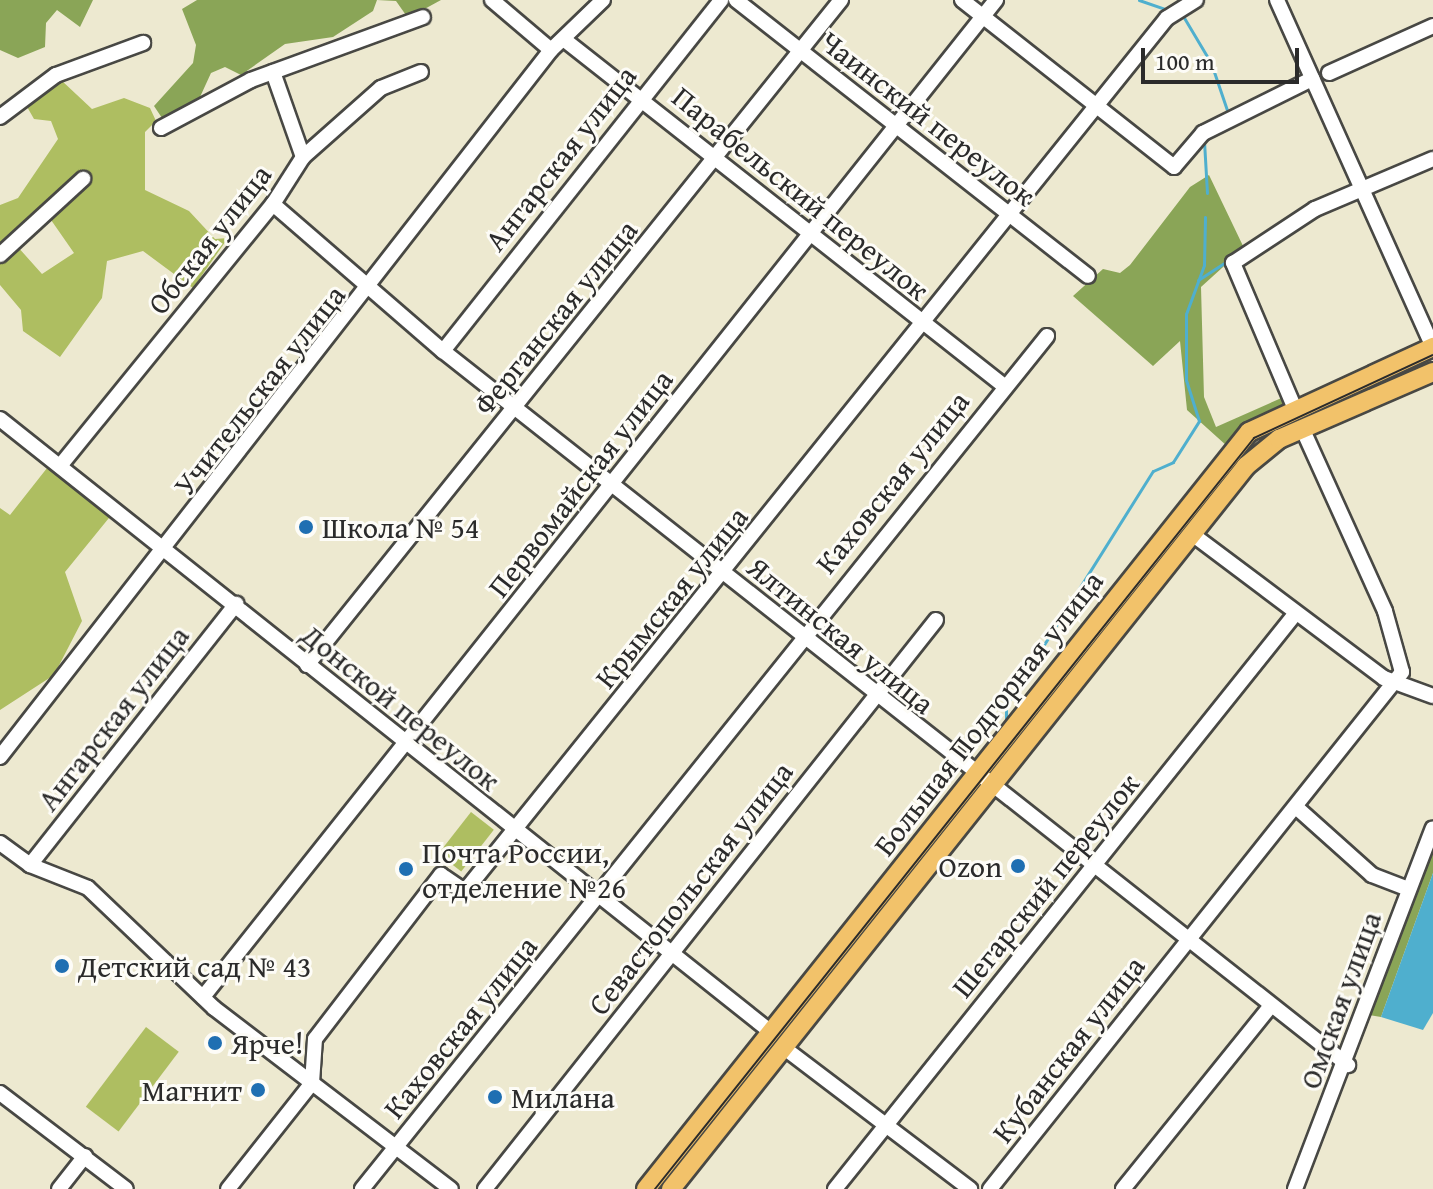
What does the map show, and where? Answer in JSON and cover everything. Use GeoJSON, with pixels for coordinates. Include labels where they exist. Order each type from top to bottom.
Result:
{"type":"FeatureCollection","features":[{"type":"Feature","properties":{"kind":"main road","name":"Большая Подгорная улица"},"geometry":{"type":"LineString","coordinates":[[671,1189],[973,774],[1249,432],[1433,347]]}},
{"type":"Feature","properties":{"kind":"main road","name":"Большая Подгорная улица"},"geometry":{"type":"LineString","coordinates":[[646,1189],[991,788],[1255,457],[1302,428],[1433,372]]}},
{"type":"Feature","properties":{"kind":"street"},"geometry":{"type":"LineString","coordinates":[[492,0],[551,50],[566,41],[603,0]]}},
{"type":"Feature","properties":{"kind":"street","name":"Ангарская улица"},"geometry":{"type":"LineString","coordinates":[[443,351],[721,0]]}},
{"type":"Feature","properties":{"kind":"street","name":"Чаинский переулок"},"geometry":{"type":"LineString","coordinates":[[736,0],[1088,276]]}},
{"type":"Feature","properties":{"kind":"street","name":"Ферганская улица"},"geometry":{"type":"LineString","coordinates":[[307,665],[841,0]]}},
{"type":"Feature","properties":{"kind":"street"},"geometry":{"type":"LineString","coordinates":[[962,0],[1097,108],[1177,167],[1203,133],[1312,79]]}},
{"type":"Feature","properties":{"kind":"street","name":"Первомайская улица"},"geometry":{"type":"LineString","coordinates":[[203,997],[407,747],[996,0]]}},
{"type":"Feature","properties":{"kind":"street","name":"Крымская улица"},"geometry":{"type":"LineString","coordinates":[[312,1083],[315,1039],[441,875],[465,891],[1176,10],[1196,0]]}},
{"type":"Feature","properties":{"kind":"street"},"geometry":{"type":"LineString","coordinates":[[1277,0],[1360,191],[1433,347]]}},
{"type":"Feature","properties":{"kind":"street"},"geometry":{"type":"LineString","coordinates":[[161,128],[273,72],[423,17]]}},
{"type":"Feature","properties":{"kind":"street"},"geometry":{"type":"LineString","coordinates":[[1329,73],[1433,26]]}},
{"type":"Feature","properties":{"kind":"street","name":"Парабельский переулок"},"geometry":{"type":"LineString","coordinates":[[566,41],[717,156],[1003,385]]}},
{"type":"Feature","properties":{"kind":"street"},"geometry":{"type":"LineString","coordinates":[[0,117],[56,75],[143,43]]}},
{"type":"Feature","properties":{"kind":"street","name":"Учительская улица"},"geometry":{"type":"LineString","coordinates":[[0,757],[372,287],[551,50]]}},
{"type":"Feature","properties":{"kind":"street"},"geometry":{"type":"LineString","coordinates":[[273,72],[303,157]]}},
{"type":"Feature","properties":{"kind":"street","name":"Обская улица"},"geometry":{"type":"LineString","coordinates":[[60,466],[273,204],[303,157],[381,88],[421,72]]}},
{"type":"Feature","properties":{"kind":"street"},"geometry":{"type":"LineString","coordinates":[[1295,409],[1233,263],[1315,209],[1433,159]]}},
{"type":"Feature","properties":{"kind":"street"},"geometry":{"type":"LineString","coordinates":[[0,255],[83,179]]}},
{"type":"Feature","properties":{"kind":"street","name":"Ялтинская улица"},"geometry":{"type":"LineString","coordinates":[[273,204],[443,351],[724,573],[800,637],[1269,1008],[1348,1065]]}},
{"type":"Feature","properties":{"kind":"street","name":"Каховская улица"},"geometry":{"type":"LineString","coordinates":[[362,1189],[599,897],[800,637],[1003,385],[1047,336]]}},
{"type":"Feature","properties":{"kind":"street","name":"Донской переулок"},"geometry":{"type":"LineString","coordinates":[[0,419],[236,604],[407,747],[671,954],[884,1127],[970,1189]]}},
{"type":"Feature","properties":{"kind":"street"},"geometry":{"type":"LineString","coordinates":[[1302,428],[1385,611],[1402,672],[1396,679]]}},
{"type":"Feature","properties":{"kind":"street"},"geometry":{"type":"LineString","coordinates":[[1192,534],[1295,614],[1396,679],[1433,696]]}},
{"type":"Feature","properties":{"kind":"street","name":"Ангарская улица"},"geometry":{"type":"LineString","coordinates":[[30,865],[236,604]]}},
{"type":"Feature","properties":{"kind":"street","name":"Шегарский переулок"},"geometry":{"type":"LineString","coordinates":[[835,1189],[1295,614]]}},
{"type":"Feature","properties":{"kind":"street","name":"Севастопольская улица"},"geometry":{"type":"LineString","coordinates":[[485,1189],[936,620]]}},
{"type":"Feature","properties":{"kind":"street","name":"Кубанская улица"},"geometry":{"type":"LineString","coordinates":[[990,1189],[1396,679]]}},
{"type":"Feature","properties":{"kind":"street"},"geometry":{"type":"LineString","coordinates":[[1296,807],[1372,875],[1408,889]]}},
{"type":"Feature","properties":{"kind":"street","name":"Омская улица"},"geometry":{"type":"LineString","coordinates":[[1295,1189],[1348,1065],[1408,889],[1433,828]]}},
{"type":"Feature","properties":{"kind":"street"},"geometry":{"type":"LineString","coordinates":[[0,843],[30,865],[88,888],[203,997],[451,1189]]}},
{"type":"Feature","properties":{"kind":"street"},"geometry":{"type":"LineString","coordinates":[[1123,1189],[1269,1008]]}},
{"type":"Feature","properties":{"kind":"street"},"geometry":{"type":"LineString","coordinates":[[228,1189],[312,1083]]}},
{"type":"Feature","properties":{"kind":"street"},"geometry":{"type":"LineString","coordinates":[[0,1093],[126,1189]]}},
{"type":"Feature","properties":{"kind":"street"},"geometry":{"type":"LineString","coordinates":[[59,1189],[85,1156]]}},
{"type":"Feature","properties":{"kind":"green space"},"geometry":{"type":"Polygon","coordinates":[[[0,0],[93,0],[80,27],[57,10],[46,23],[45,47],[18,58],[0,50],[0,0]]]}},
{"type":"Feature","properties":{"kind":"green space"},"geometry":{"type":"Polygon","coordinates":[[[197,0],[377,0],[373,11],[333,37],[285,44],[241,75],[225,67],[211,73],[200,97],[162,118],[154,106],[193,63],[196,45],[182,9],[197,0]]]}},
{"type":"Feature","properties":{"kind":"green space"},"geometry":{"type":"Polygon","coordinates":[[[377,0],[441,0],[408,18],[396,1],[377,0]]]}},
{"type":"Feature","properties":{"kind":"green space"},"geometry":{"type":"Polygon","coordinates":[[[61,80],[92,109],[124,98],[150,108],[156,121],[145,132],[145,190],[189,211],[215,239],[228,238],[193,288],[143,251],[107,261],[102,298],[60,357],[23,331],[21,310],[0,285],[0,264],[17,246],[42,274],[74,253],[42,207],[0,247],[0,205],[18,198],[58,139],[51,121],[34,119],[26,105],[61,80]]]}},
{"type":"Feature","properties":{"kind":"green space"},"geometry":{"type":"Polygon","coordinates":[[[1209,175],[1244,248],[1201,287],[1204,397],[1216,427],[1286,396],[1290,407],[1227,446],[1187,410],[1180,341],[1153,366],[1073,296],[1103,269],[1120,273],[1130,265],[1190,187],[1209,175]]]}},
{"type":"Feature","properties":{"kind":"green space"},"geometry":{"type":"Polygon","coordinates":[[[51,463],[113,513],[65,572],[82,621],[54,675],[0,710],[0,508],[10,515],[51,463]]]}},
{"type":"Feature","properties":{"kind":"green space"},"geometry":{"type":"Polygon","coordinates":[[[471,812],[494,830],[461,872],[438,854],[471,812]]]}},
{"type":"Feature","properties":{"kind":"green space"},"geometry":{"type":"Polygon","coordinates":[[[1433,841],[1433,873],[1381,1017],[1369,1015],[1433,841]]]}},
{"type":"Feature","properties":{"kind":"green space"},"geometry":{"type":"Polygon","coordinates":[[[146,1027],[179,1052],[119,1132],[86,1107],[146,1027]]]}},
{"type":"Feature","properties":{"kind":"water"},"geometry":{"type":"Polygon","coordinates":[[[1433,873],[1433,1013],[1423,1030],[1381,1017],[1433,873]]]}},
{"type":"Feature","properties":{"kind":"waterway"},"geometry":{"type":"LineString","coordinates":[[1139,0],[1168,10]]}},
{"type":"Feature","properties":{"kind":"waterway"},"geometry":{"type":"LineString","coordinates":[[1183,16],[1211,63],[1228,113]]}},
{"type":"Feature","properties":{"kind":"waterway"},"geometry":{"type":"LineString","coordinates":[[1307,51],[1319,76]]}},
{"type":"Feature","properties":{"kind":"waterway"},"geometry":{"type":"LineString","coordinates":[[1204,141],[1207,193]]}},
{"type":"Feature","properties":{"kind":"waterway"},"geometry":{"type":"LineString","coordinates":[[1006,723],[1006,705],[1153,471],[1173,462],[1199,421],[1186,380],[1186,314],[1204,265],[1205,217]]}},
{"type":"Feature","properties":{"kind":"waterway"},"geometry":{"type":"LineString","coordinates":[[1198,280],[1229,260]]}},
{"type":"Feature","properties":{"kind":"tram line"},"geometry":{"type":"LineString","coordinates":[[655,1189],[1254,438],[1433,355]]}},
{"type":"Feature","properties":{"kind":"place","name":"Школа № 54"},"geometry":{"type":"Point","coordinates":[306,527]}},
{"type":"Feature","properties":{"kind":"place","name":"Ozon"},"geometry":{"type":"Point","coordinates":[1018,866]}},
{"type":"Feature","properties":{"kind":"place","name":"Почта России, отделение №26"},"geometry":{"type":"Point","coordinates":[406,869]}},
{"type":"Feature","properties":{"kind":"place","name":"Детский сад № 43"},"geometry":{"type":"Point","coordinates":[62,966]}},
{"type":"Feature","properties":{"kind":"place","name":"Ярче!"},"geometry":{"type":"Point","coordinates":[215,1043]}},
{"type":"Feature","properties":{"kind":"place","name":"Магнит"},"geometry":{"type":"Point","coordinates":[258,1090]}},
{"type":"Feature","properties":{"kind":"place","name":"Милана"},"geometry":{"type":"Point","coordinates":[495,1097]}}]}
